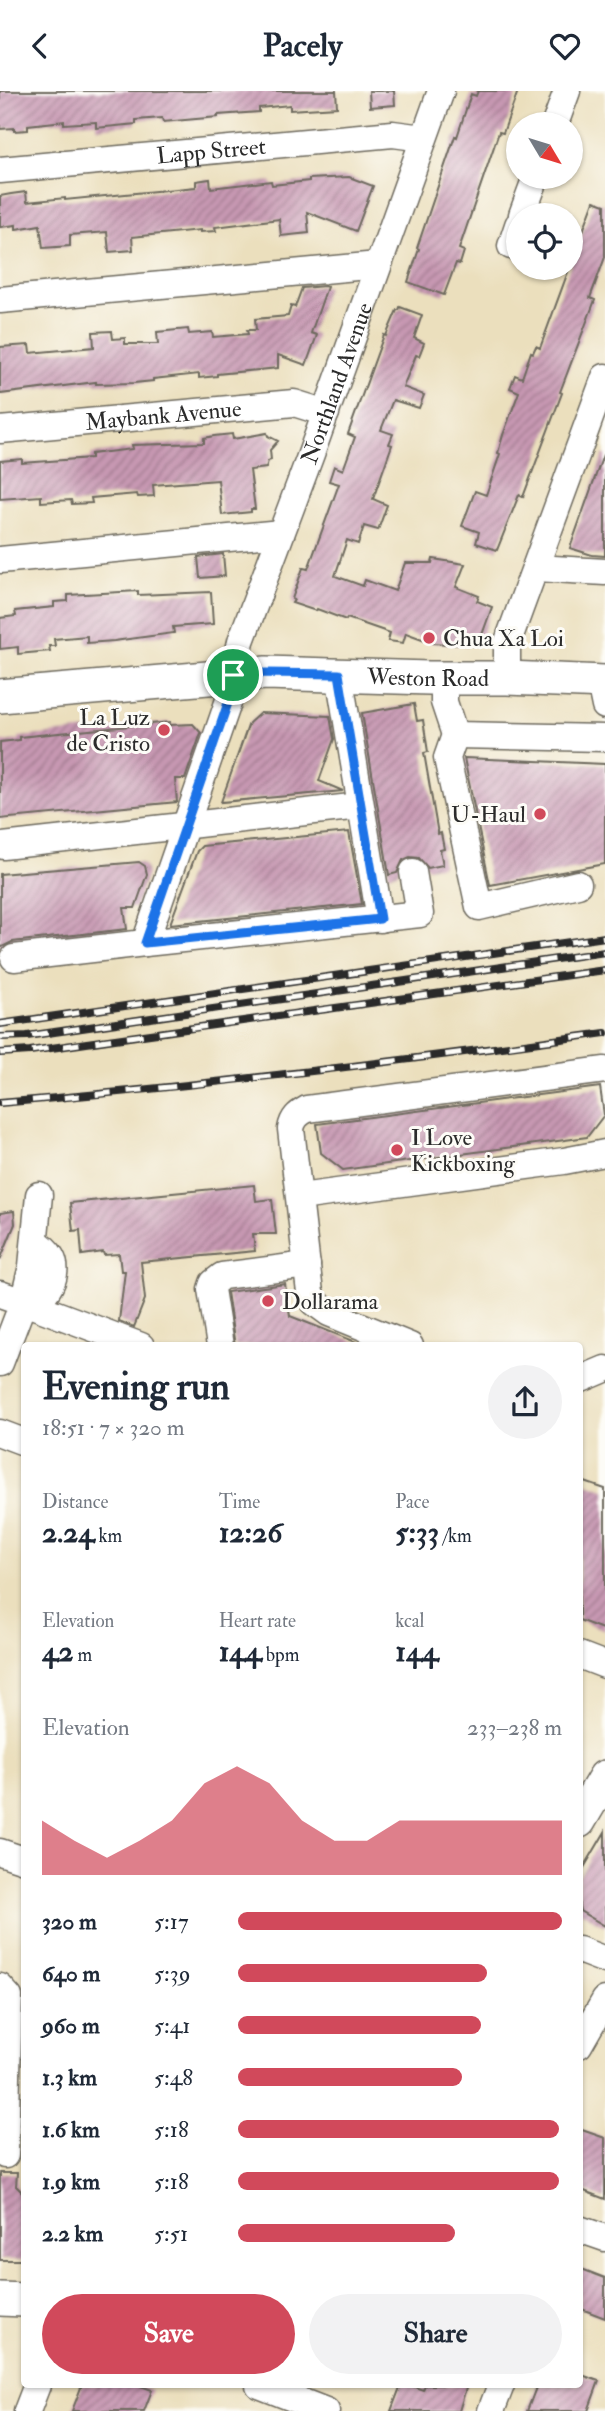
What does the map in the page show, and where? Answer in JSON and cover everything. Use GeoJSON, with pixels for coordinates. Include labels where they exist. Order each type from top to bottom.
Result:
{"type":"FeatureCollection","features":[{"type":"Feature","properties":{"kind":"main road","name":"Weston Road"},"geometry":{"type":"LineString","coordinates":[[0,696],[233,675],[339,674],[507,678],[603,690]]}},
{"type":"Feature","properties":{"kind":"main road"},"geometry":{"type":"LineString","coordinates":[[583,1814],[605,1777]]}},
{"type":"Feature","properties":{"kind":"main road"},"geometry":{"type":"LineString","coordinates":[[0,2299],[21,2300]]}},
{"type":"Feature","properties":{"kind":"street","name":"Northland Avenue"},"geometry":{"type":"LineString","coordinates":[[145,943],[228,703],[241,641],[441,91]]}},
{"type":"Feature","properties":{"kind":"street"},"geometry":{"type":"LineString","coordinates":[[559,112],[567,91]]}},
{"type":"Feature","properties":{"kind":"street","name":"Lapp Street"},"geometry":{"type":"LineString","coordinates":[[0,170],[393,134],[423,138]]}},
{"type":"Feature","properties":{"kind":"street"},"geometry":{"type":"LineString","coordinates":[[0,300],[379,265]]}},
{"type":"Feature","properties":{"kind":"street"},"geometry":{"type":"LineString","coordinates":[[507,678],[508,644],[605,377]]}},
{"type":"Feature","properties":{"kind":"street","name":"Maybank Avenue"},"geometry":{"type":"LineString","coordinates":[[0,430],[294,403],[326,413]]}},
{"type":"Feature","properties":{"kind":"street"},"geometry":{"type":"LineString","coordinates":[[0,560],[281,533]]}},
{"type":"Feature","properties":{"kind":"street"},"geometry":{"type":"LineString","coordinates":[[536,568],[605,572]]}},
{"type":"Feature","properties":{"kind":"street"},"geometry":{"type":"LineString","coordinates":[[339,674],[380,919]]}},
{"type":"Feature","properties":{"kind":"street"},"geometry":{"type":"LineString","coordinates":[[444,678],[444,702],[455,735],[447,758],[479,907],[578,884]]}},
{"type":"Feature","properties":{"kind":"street"},"geometry":{"type":"LineString","coordinates":[[455,735],[605,738]]}},
{"type":"Feature","properties":{"kind":"street"},"geometry":{"type":"LineString","coordinates":[[3,846],[360,806]]}},
{"type":"Feature","properties":{"kind":"street"},"geometry":{"type":"LineString","coordinates":[[14,958],[420,914],[413,872]]}},
{"type":"Feature","properties":{"kind":"street"},"geometry":{"type":"LineString","coordinates":[[400,1342],[330,1313],[314,1302],[310,1293],[291,1129],[298,1114],[307,1109],[605,1070]]}},
{"type":"Feature","properties":{"kind":"street"},"geometry":{"type":"LineString","coordinates":[[300,1197],[605,1153]]}},
{"type":"Feature","properties":{"kind":"street"},"geometry":{"type":"LineString","coordinates":[[0,1363],[18,1301],[32,1266],[39,1195]]}},
{"type":"Feature","properties":{"kind":"street"},"geometry":{"type":"LineString","coordinates":[[219,1342],[211,1289],[213,1283],[222,1276],[307,1265]]}},
{"type":"Feature","properties":{"kind":"street"},"geometry":{"type":"LineString","coordinates":[[18,1301],[130,1342]]}},
{"type":"Feature","properties":{"kind":"street"},"geometry":{"type":"LineString","coordinates":[[583,1378],[605,1369]]}},
{"type":"Feature","properties":{"kind":"street"},"geometry":{"type":"LineString","coordinates":[[0,1433],[21,1442]]}},
{"type":"Feature","properties":{"kind":"street"},"geometry":{"type":"LineString","coordinates":[[583,1657],[605,1665]]}},
{"type":"Feature","properties":{"kind":"street"},"geometry":{"type":"LineString","coordinates":[[0,1852],[21,1859]]}},
{"type":"Feature","properties":{"kind":"street"},"geometry":{"type":"LineString","coordinates":[[583,1952],[605,1960]]}},
{"type":"Feature","properties":{"kind":"street"},"geometry":{"type":"LineString","coordinates":[[0,1987],[9,1997],[5,2155]]}},
{"type":"Feature","properties":{"kind":"street"},"geometry":{"type":"LineString","coordinates":[[583,2038],[605,2000]]}},
{"type":"Feature","properties":{"kind":"street"},"geometry":{"type":"LineString","coordinates":[[583,2230],[605,2238]]}},
{"type":"Feature","properties":{"kind":"street"},"geometry":{"type":"LineString","coordinates":[[27,2411],[36,2388]]}},
{"type":"Feature","properties":{"kind":"street"},"geometry":{"type":"LineString","coordinates":[[267,2388],[326,2411]]}},
{"type":"Feature","properties":{"kind":"street"},"geometry":{"type":"LineString","coordinates":[[491,2411],[500,2388]]}},
{"type":"Feature","properties":{"kind":"building"},"geometry":{"type":"Polygon","coordinates":[[[0,91],[336,91],[337,107],[290,110],[290,105],[259,108],[259,112],[218,117],[163,122],[162,118],[136,120],[136,124],[96,128],[96,122],[64,124],[64,121],[28,125],[28,130],[14,131],[14,128],[0,129],[0,91]]]}},
{"type":"Feature","properties":{"kind":"building"},"geometry":{"type":"Polygon","coordinates":[[[369,91],[394,91],[395,105],[370,107],[369,91]]]}},
{"type":"Feature","properties":{"kind":"building"},"geometry":{"type":"Polygon","coordinates":[[[478,91],[518,91],[510,112],[506,112],[506,125],[503,133],[499,132],[459,249],[464,251],[460,264],[456,263],[444,295],[408,282],[455,136],[457,137],[471,94],[476,96],[478,91]]]}},
{"type":"Feature","properties":{"kind":"building"},"geometry":{"type":"Polygon","coordinates":[[[349,177],[373,186],[356,231],[307,212],[309,233],[281,236],[279,219],[215,227],[216,231],[200,230],[132,237],[133,250],[109,252],[107,232],[70,235],[70,246],[43,248],[40,225],[16,229],[16,225],[0,227],[0,196],[11,194],[26,192],[27,202],[196,187],[196,181],[210,179],[211,188],[271,181],[272,185],[309,179],[349,177]]]}},
{"type":"Feature","properties":{"kind":"building"},"geometry":{"type":"Polygon","coordinates":[[[594,201],[605,205],[605,257],[590,298],[595,300],[523,497],[519,495],[497,550],[476,543],[479,532],[462,526],[475,491],[486,495],[500,454],[498,453],[503,435],[519,392],[510,388],[515,375],[522,378],[531,352],[533,353],[536,346],[540,348],[565,280],[583,280],[583,231],[594,201]]]}},
{"type":"Feature","properties":{"kind":"building"},"geometry":{"type":"Polygon","coordinates":[[[327,287],[311,333],[317,335],[306,365],[278,355],[278,368],[199,378],[199,374],[134,383],[96,382],[0,394],[0,347],[29,345],[30,353],[94,347],[93,332],[112,331],[113,339],[125,338],[125,344],[158,344],[157,332],[188,329],[189,334],[212,332],[213,337],[248,334],[247,330],[256,330],[255,319],[288,316],[291,306],[295,307],[302,288],[327,287]]]}},
{"type":"Feature","properties":{"kind":"building"},"geometry":{"type":"Polygon","coordinates":[[[400,307],[422,315],[414,338],[424,343],[403,387],[424,395],[419,408],[393,400],[381,430],[393,434],[389,444],[392,445],[373,499],[387,505],[378,530],[364,526],[358,544],[347,540],[335,576],[363,586],[365,580],[395,591],[405,563],[432,563],[433,559],[465,564],[456,587],[479,596],[477,601],[492,607],[478,646],[433,643],[406,633],[403,643],[388,641],[390,633],[292,603],[303,568],[308,569],[339,484],[329,481],[334,466],[343,470],[355,437],[348,434],[384,335],[386,336],[400,307]]]}},
{"type":"Feature","properties":{"kind":"building"},"geometry":{"type":"Polygon","coordinates":[[[267,433],[278,441],[270,450],[271,460],[266,468],[250,470],[255,509],[251,509],[251,512],[222,515],[218,480],[153,485],[154,496],[138,497],[137,494],[91,498],[92,503],[72,504],[71,500],[41,502],[41,496],[0,499],[0,461],[22,459],[22,463],[91,458],[91,454],[133,449],[132,445],[204,443],[204,438],[214,436],[232,434],[233,439],[267,433]]]}},
{"type":"Feature","properties":{"kind":"building"},"geometry":{"type":"Polygon","coordinates":[[[605,455],[605,556],[570,548],[605,455]]]}},
{"type":"Feature","properties":{"kind":"building"},"geometry":{"type":"Polygon","coordinates":[[[223,554],[225,576],[200,578],[198,557],[223,554]]]}},
{"type":"Feature","properties":{"kind":"building"},"geometry":{"type":"Polygon","coordinates":[[[138,591],[138,595],[211,592],[213,624],[173,627],[174,633],[114,641],[87,643],[87,636],[54,639],[55,646],[49,646],[50,651],[18,654],[18,647],[0,649],[0,618],[16,616],[15,611],[54,607],[54,602],[68,601],[68,595],[138,591]]]}},
{"type":"Feature","properties":{"kind":"building"},"geometry":{"type":"Polygon","coordinates":[[[414,704],[417,721],[423,720],[428,752],[424,753],[438,834],[441,833],[444,849],[440,850],[443,865],[428,868],[419,858],[410,857],[403,860],[397,873],[389,875],[362,713],[414,704]]]}},
{"type":"Feature","properties":{"kind":"building"},"geometry":{"type":"Polygon","coordinates":[[[260,713],[330,716],[334,739],[319,781],[343,791],[221,802],[249,723],[260,713]]]}},
{"type":"Feature","properties":{"kind":"building"},"geometry":{"type":"Polygon","coordinates":[[[170,722],[170,725],[193,724],[201,733],[185,779],[175,779],[177,802],[0,819],[0,742],[19,740],[19,737],[170,722]]]}},
{"type":"Feature","properties":{"kind":"building","name":"U-Haul"},"geometry":{"type":"Polygon","coordinates":[[[464,758],[605,764],[605,864],[490,885],[464,758]]]}},
{"type":"Feature","properties":{"kind":"building"},"geometry":{"type":"Polygon","coordinates":[[[349,832],[362,904],[170,924],[197,851],[202,846],[349,832]]]}},
{"type":"Feature","properties":{"kind":"building"},"geometry":{"type":"Polygon","coordinates":[[[139,862],[145,866],[147,874],[135,908],[124,908],[127,929],[12,942],[0,948],[0,874],[139,862]]]}},
{"type":"Feature","properties":{"kind":"building"},"geometry":{"type":"Polygon","coordinates":[[[600,1087],[604,1115],[587,1137],[343,1170],[321,1153],[317,1124],[600,1087]]]}},
{"type":"Feature","properties":{"kind":"building"},"geometry":{"type":"Polygon","coordinates":[[[254,1185],[256,1201],[272,1199],[276,1234],[253,1234],[255,1251],[141,1262],[145,1299],[134,1327],[119,1321],[125,1271],[121,1271],[119,1254],[104,1255],[103,1252],[82,1255],[80,1230],[73,1231],[70,1203],[254,1185]]]}},
{"type":"Feature","properties":{"kind":"building"},"geometry":{"type":"Polygon","coordinates":[[[14,1211],[15,1224],[0,1260],[0,1213],[14,1211]]]}},
{"type":"Feature","properties":{"kind":"building"},"geometry":{"type":"Polygon","coordinates":[[[285,1284],[290,1316],[356,1342],[234,1342],[227,1292],[285,1284]]]}},
{"type":"Feature","properties":{"kind":"building"},"geometry":{"type":"Polygon","coordinates":[[[583,1481],[605,1489],[605,1630],[583,1622],[583,1481]]]}},
{"type":"Feature","properties":{"kind":"building"},"geometry":{"type":"Polygon","coordinates":[[[605,1832],[605,1926],[583,1913],[583,1869],[605,1832]]]}},
{"type":"Feature","properties":{"kind":"building"},"geometry":{"type":"Polygon","coordinates":[[[583,2130],[605,2138],[605,2199],[583,2191],[583,2130]]]}},
{"type":"Feature","properties":{"kind":"building"},"geometry":{"type":"Polygon","coordinates":[[[0,2173],[17,2173],[16,2186],[21,2191],[21,2260],[0,2260],[0,2173]]]}},
{"type":"Feature","properties":{"kind":"building"},"geometry":{"type":"Polygon","coordinates":[[[583,2270],[605,2278],[605,2318],[583,2310],[583,2270]]]}},
{"type":"Feature","properties":{"kind":"building"},"geometry":{"type":"Polygon","coordinates":[[[583,2375],[599,2381],[588,2411],[527,2411],[536,2388],[583,2388],[583,2375]]]}},
{"type":"Feature","properties":{"kind":"building"},"geometry":{"type":"Polygon","coordinates":[[[81,2388],[152,2390],[144,2411],[72,2411],[81,2388]]]}},
{"type":"Feature","properties":{"kind":"building"},"geometry":{"type":"Polygon","coordinates":[[[400,2388],[466,2388],[459,2411],[391,2411],[400,2388]]]}},
{"type":"Feature","properties":{"kind":"railway"},"geometry":{"type":"LineString","coordinates":[[0,1024],[605,937]]}},
{"type":"Feature","properties":{"kind":"railway"},"geometry":{"type":"LineString","coordinates":[[0,1037],[27,1036],[605,952]]}},
{"type":"Feature","properties":{"kind":"railway"},"geometry":{"type":"LineString","coordinates":[[0,1053],[605,970]]}},
{"type":"Feature","properties":{"kind":"railway"},"geometry":{"type":"LineString","coordinates":[[0,1103],[303,1072],[605,1033]]}},
{"type":"Feature","properties":{"kind":"place","name":"Chua Xa Loi"},"geometry":{"type":"Point","coordinates":[429,638]}},
{"type":"Feature","properties":{"kind":"place","name":"La Luz de Cristo"},"geometry":{"type":"Point","coordinates":[164,730]}},
{"type":"Feature","properties":{"kind":"place","name":"U-Haul"},"geometry":{"type":"Point","coordinates":[540,814]}},
{"type":"Feature","properties":{"kind":"place","name":"I Love Kickboxing"},"geometry":{"type":"Point","coordinates":[397,1150]}},
{"type":"Feature","properties":{"kind":"place","name":"Dollarama"},"geometry":{"type":"Point","coordinates":[268,1301]}},
{"type":"Feature","properties":{"kind":"route"},"geometry":{"type":"LineString","coordinates":[[339,674],[380,919],[145,943],[228,703],[233,675],[339,674]]}}]}
